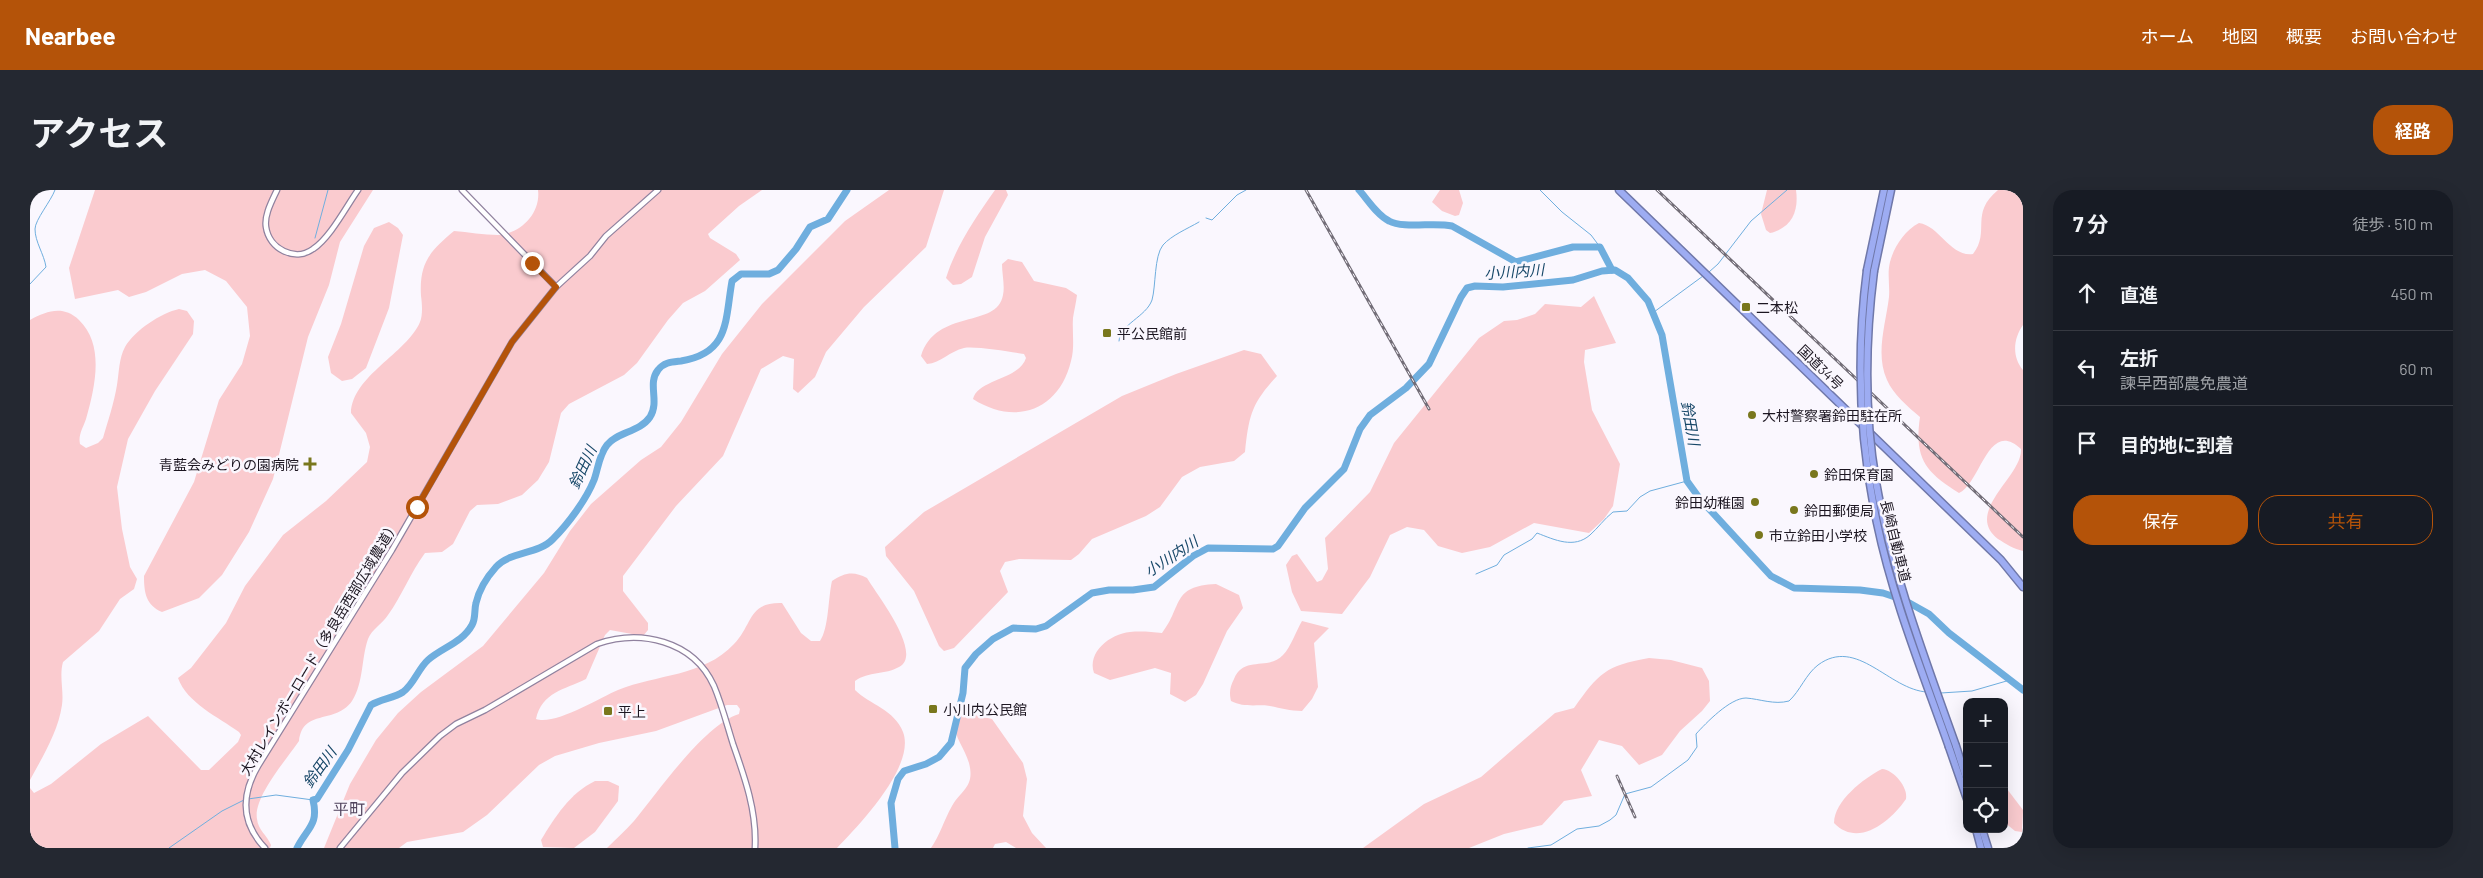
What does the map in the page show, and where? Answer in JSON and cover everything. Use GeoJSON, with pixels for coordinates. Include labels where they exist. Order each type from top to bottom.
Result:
{"type":"FeatureCollection","features":[{"type":"Feature","properties":{"kind":"highway","name":"国道34号"},"geometry":{"type":"LineString","coordinates":[[1619,190],[2001,560],[2023,587]]}},
{"type":"Feature","properties":{"kind":"highway","name":"長崎自動車道"},"geometry":{"type":"LineString","coordinates":[[1884,190],[1862,318],[1860,379],[1863,440],[1877,525],[1895,592],[1963,772]]}},
{"type":"Feature","properties":{"kind":"highway","name":"長崎自動車道"},"geometry":{"type":"LineString","coordinates":[[1870,270],[1891,190]]}},
{"type":"Feature","properties":{"kind":"highway","name":"長崎自動車道"},"geometry":{"type":"LineString","coordinates":[[1952,747],[1964,788]]}},
{"type":"Feature","properties":{"kind":"highway"},"geometry":{"type":"LineString","coordinates":[[1977,833],[1981,848]]}},
{"type":"Feature","properties":{"kind":"highway"},"geometry":{"type":"LineString","coordinates":[[1983,833],[1988,848]]}},
{"type":"Feature","properties":{"kind":"street"},"geometry":{"type":"LineString","coordinates":[[277,190],[270,204],[266,227],[268,236],[277,247],[292,254],[303,254],[320,245],[358,190]]}},
{"type":"Feature","properties":{"kind":"street"},"geometry":{"type":"LineString","coordinates":[[462,190],[556,287]]}},
{"type":"Feature","properties":{"kind":"street","name":"大村レインボーロード（多良岳西部広域農道）"},"geometry":{"type":"LineString","coordinates":[[265,848],[256,838],[248,823],[244,806],[249,784],[258,766],[387,558],[512,342],[556,287],[590,256],[606,236],[658,190]]}},
{"type":"Feature","properties":{"kind":"street"},"geometry":{"type":"LineString","coordinates":[[340,848],[402,773],[440,736],[456,724],[485,710],[596,644],[614,638],[634,636],[647,637],[678,649],[691,658],[714,686],[751,802],[755,848]]}},
{"type":"Feature","properties":{"kind":"shaded area"},"geometry":{"type":"Polygon","coordinates":[[[95,190],[373,190],[340,242],[329,285],[308,337],[273,479],[249,532],[222,575],[199,598],[162,612],[152,606],[147,598],[144,576],[194,482],[219,400],[242,364],[250,336],[247,307],[226,281],[205,270],[182,274],[146,292],[129,297],[118,290],[75,299],[69,268],[95,190]]]}},
{"type":"Feature","properties":{"kind":"shaded area"},"geometry":{"type":"Polygon","coordinates":[[[538,190],[762,190],[739,206],[708,234],[710,238],[736,254],[740,260],[705,291],[683,303],[668,320],[637,363],[624,375],[569,404],[561,413],[549,462],[538,480],[522,495],[498,504],[477,505],[470,511],[453,544],[442,552],[425,553],[393,608],[368,639],[359,686],[352,701],[337,713],[313,720],[307,724],[302,731],[299,741],[265,789],[257,810],[257,819],[259,826],[271,845],[270,848],[30,848],[30,788],[34,793],[51,784],[101,744],[148,716],[201,770],[209,770],[238,742],[241,735],[239,732],[213,715],[188,695],[178,678],[191,668],[226,623],[245,586],[283,535],[326,501],[367,462],[370,447],[366,433],[351,413],[354,400],[360,388],[370,376],[404,344],[420,322],[422,313],[422,275],[424,266],[432,252],[454,231],[498,235],[514,231],[528,221],[533,214],[538,198],[538,190]]]}},
{"type":"Feature","properties":{"kind":"shaded area"},"geometry":{"type":"Polygon","coordinates":[[[889,190],[944,190],[926,247],[864,307],[826,352],[815,377],[798,393],[793,389],[794,359],[783,356],[761,369],[723,456],[676,506],[623,576],[623,591],[648,623],[648,630],[643,636],[610,630],[605,635],[586,679],[562,689],[549,697],[543,703],[536,719],[554,719],[618,690],[694,669],[708,663],[722,655],[734,644],[752,616],[763,606],[782,603],[801,633],[811,641],[820,641],[827,621],[832,581],[845,574],[858,574],[867,578],[888,610],[896,624],[906,650],[905,660],[899,667],[855,681],[855,690],[888,713],[899,724],[903,732],[905,746],[894,778],[871,810],[837,848],[607,848],[634,821],[697,745],[711,731],[739,714],[740,709],[737,705],[727,705],[656,731],[599,743],[555,756],[539,765],[487,815],[463,832],[407,842],[399,848],[324,848],[350,784],[376,740],[398,713],[421,692],[483,646],[544,573],[570,531],[591,504],[641,460],[661,447],[681,422],[722,354],[762,304],[845,221],[889,190]]]}},
{"type":"Feature","properties":{"kind":"shaded area"},"geometry":{"type":"Polygon","coordinates":[[[995,190],[1006,190],[1008,195],[985,237],[972,277],[961,284],[953,285],[946,278],[950,266],[974,221],[995,190]]]}},
{"type":"Feature","properties":{"kind":"shaded area"},"geometry":{"type":"Polygon","coordinates":[[[1440,190],[1459,190],[1463,203],[1459,215],[1455,216],[1442,211],[1432,202],[1440,190]]]}},
{"type":"Feature","properties":{"kind":"shaded area"},"geometry":{"type":"Polygon","coordinates":[[[1767,190],[1796,190],[1797,198],[1795,212],[1789,223],[1778,231],[1770,233],[1766,230],[1761,214],[1767,190]]]}},
{"type":"Feature","properties":{"kind":"shaded area"},"geometry":{"type":"Polygon","coordinates":[[[1998,190],[2023,190],[2023,325],[2017,336],[2015,348],[2019,365],[2023,370],[2023,551],[2013,548],[1998,539],[1989,528],[1987,517],[1990,506],[2019,460],[2021,449],[2010,442],[2000,441],[1986,456],[1967,487],[1959,493],[1930,471],[1924,462],[1919,443],[1920,417],[1893,390],[1887,380],[1882,360],[1882,338],[1889,297],[1889,266],[1900,240],[1919,223],[1933,230],[1958,251],[1965,254],[1973,254],[1980,238],[1984,207],[1998,190]]]}},
{"type":"Feature","properties":{"kind":"shaded area"},"geometry":{"type":"Polygon","coordinates":[[[389,222],[398,228],[403,235],[389,308],[366,368],[352,379],[342,381],[331,373],[328,357],[341,324],[364,246],[374,228],[389,222]]]}},
{"type":"Feature","properties":{"kind":"shaded area"},"geometry":{"type":"Polygon","coordinates":[[[1008,259],[1022,262],[1034,281],[1066,288],[1077,295],[1073,318],[1072,356],[1065,378],[1057,392],[1046,402],[1033,409],[1019,412],[989,407],[973,399],[976,392],[982,387],[1015,371],[1022,365],[1026,358],[1024,354],[985,348],[964,348],[937,362],[927,364],[921,356],[929,341],[939,331],[990,312],[998,305],[1004,291],[1002,264],[1008,259]]]}},
{"type":"Feature","properties":{"kind":"shaded area"},"geometry":{"type":"Polygon","coordinates":[[[1594,296],[1616,343],[1585,350],[1584,362],[1592,410],[1620,464],[1613,506],[1604,519],[1589,533],[1534,523],[1490,547],[1462,553],[1438,546],[1424,530],[1407,527],[1390,535],[1370,577],[1342,614],[1301,611],[1292,592],[1286,565],[1292,556],[1297,554],[1317,582],[1322,580],[1328,569],[1325,538],[1370,492],[1394,443],[1479,338],[1504,321],[1517,320],[1535,314],[1545,304],[1581,307],[1594,296]]]}},
{"type":"Feature","properties":{"kind":"shaded area"},"geometry":{"type":"Polygon","coordinates":[[[179,309],[187,311],[194,321],[193,334],[155,391],[128,439],[117,487],[122,529],[130,567],[137,579],[134,589],[120,599],[99,631],[63,662],[60,715],[49,744],[30,780],[30,320],[49,312],[67,312],[79,320],[87,330],[95,354],[96,367],[92,394],[80,438],[80,444],[86,448],[98,443],[103,438],[117,385],[120,360],[129,341],[149,323],[164,314],[179,309]]]}},
{"type":"Feature","properties":{"kind":"shaded area"},"geometry":{"type":"Polygon","coordinates":[[[1244,350],[1261,354],[1277,376],[1268,386],[1253,411],[1245,452],[1234,461],[1200,467],[1182,477],[1160,507],[1146,516],[1092,539],[1071,560],[1019,559],[1005,562],[1000,571],[1008,592],[954,648],[944,651],[939,646],[914,591],[886,556],[885,547],[924,512],[1122,396],[1176,374],[1244,350]]]}},
{"type":"Feature","properties":{"kind":"shaded area"},"geometry":{"type":"Polygon","coordinates":[[[1216,584],[1239,595],[1243,608],[1227,631],[1203,684],[1196,695],[1185,702],[1170,694],[1171,673],[1155,668],[1110,680],[1094,673],[1094,658],[1097,651],[1108,640],[1122,633],[1162,633],[1185,593],[1202,586],[1216,584]]]}},
{"type":"Feature","properties":{"kind":"shaded area"},"geometry":{"type":"Polygon","coordinates":[[[1302,621],[1329,628],[1314,643],[1318,687],[1312,699],[1302,711],[1270,706],[1246,705],[1231,701],[1231,687],[1238,672],[1250,665],[1277,660],[1286,652],[1302,621]]]}},
{"type":"Feature","properties":{"kind":"shaded area"},"geometry":{"type":"Polygon","coordinates":[[[1649,658],[1671,660],[1702,668],[1709,681],[1710,701],[1680,731],[1662,755],[1639,765],[1622,746],[1599,740],[1581,770],[1592,796],[1564,801],[1542,825],[1504,834],[1469,848],[1363,848],[1424,804],[1481,777],[1555,713],[1574,708],[1590,687],[1604,673],[1622,664],[1649,658]]]}},
{"type":"Feature","properties":{"kind":"shaded area"},"geometry":{"type":"Polygon","coordinates":[[[965,713],[992,719],[1023,763],[1027,779],[1023,816],[1032,833],[1046,848],[1016,848],[1006,842],[995,844],[993,848],[931,848],[952,806],[969,783],[969,763],[956,734],[954,722],[955,716],[965,713]]]}},
{"type":"Feature","properties":{"kind":"shaded area"},"geometry":{"type":"Polygon","coordinates":[[[1882,769],[1891,772],[1899,780],[1905,789],[1906,799],[1891,816],[1873,829],[1853,833],[1843,830],[1834,823],[1835,815],[1844,799],[1859,784],[1882,769]]]}},
{"type":"Feature","properties":{"kind":"shaded area"},"geometry":{"type":"Polygon","coordinates":[[[595,781],[608,781],[619,786],[618,801],[595,832],[574,848],[543,847],[541,840],[564,806],[578,792],[595,781]]]}},
{"type":"Feature","properties":{"kind":"shaded area"},"geometry":{"type":"Polygon","coordinates":[[[2008,790],[2023,810],[2022,832],[2015,831],[2008,825],[2008,790]]]}},
{"type":"Feature","properties":{"kind":"waterway"},"geometry":{"type":"LineString","coordinates":[[30,284],[46,267],[36,239],[35,229],[55,190]]}},
{"type":"Feature","properties":{"kind":"waterway"},"geometry":{"type":"LineString","coordinates":[[315,238],[328,190]]}},
{"type":"Feature","properties":{"kind":"waterway","name":"鈴田川"},"geometry":{"type":"LineString","coordinates":[[297,848],[313,821],[313,800],[317,799],[348,750],[371,705],[403,692],[428,660],[458,641],[468,631],[473,622],[479,593],[496,567],[509,558],[547,544],[565,526],[591,488],[600,458],[607,445],[617,437],[640,426],[650,417],[654,405],[655,375],[658,370],[668,363],[697,357],[709,351],[717,342],[726,321],[732,281],[741,274],[769,274],[778,270],[796,249],[810,227],[828,219],[847,190]]}},
{"type":"Feature","properties":{"kind":"waterway"},"geometry":{"type":"LineString","coordinates":[[1206,218],[1212,220],[1237,195],[1246,190]]}},
{"type":"Feature","properties":{"kind":"waterway","name":"鈴田川"},"geometry":{"type":"LineString","coordinates":[[1359,190],[1377,211],[1389,221],[1403,225],[1452,226],[1516,262],[1573,247],[1600,247],[1612,270]]}},
{"type":"Feature","properties":{"kind":"waterway"},"geometry":{"type":"LineString","coordinates":[[1540,190],[1562,212],[1591,235],[1600,247]]}},
{"type":"Feature","properties":{"kind":"waterway"},"geometry":{"type":"LineString","coordinates":[[1709,272],[1718,264],[1751,221],[1787,190]]}},
{"type":"Feature","properties":{"kind":"waterway"},"geometry":{"type":"LineString","coordinates":[[1119,341],[1120,335],[1128,325],[1149,306],[1152,300],[1158,256],[1163,245],[1175,235],[1199,222]]}},
{"type":"Feature","properties":{"kind":"waterway","name":"小川内川"},"geometry":{"type":"LineString","coordinates":[[895,848],[891,803],[898,779],[904,771],[926,764],[939,757],[951,743],[963,693],[965,668],[976,654],[993,639],[1013,628],[1036,629],[1046,626],[1092,593],[1154,587],[1193,556],[1208,548],[1273,549],[1278,546],[1305,508],[1344,469],[1360,429],[1370,415],[1406,388],[1429,364],[1461,297],[1467,288],[1475,286],[1503,287],[1573,280],[1602,271],[1615,270],[1628,278],[1648,301],[1662,335],[1687,481],[1700,499],[1771,576],[1794,588],[1860,590],[1883,593],[1904,600],[1929,614],[1949,633],[2023,690]]}},
{"type":"Feature","properties":{"kind":"waterway"},"geometry":{"type":"LineString","coordinates":[[1654,312],[1703,276]]}},
{"type":"Feature","properties":{"kind":"waterway"},"geometry":{"type":"LineString","coordinates":[[1476,574],[1497,565],[1504,555],[1532,539],[1537,533],[1564,542],[1578,542],[1590,535],[1613,512],[1627,511],[1640,497],[1650,491],[1687,481]]}},
{"type":"Feature","properties":{"kind":"waterway"},"geometry":{"type":"LineString","coordinates":[[1528,848],[1551,845],[1577,829],[1599,826],[1610,820],[1616,815],[1625,794],[1651,787],[1688,760],[1697,747],[1696,734],[1726,706],[1746,698],[1772,702],[1789,701],[1814,669],[1832,658],[1846,657],[1860,660],[1899,683],[1927,692]]}},
{"type":"Feature","properties":{"kind":"waterway"},"geometry":{"type":"LineString","coordinates":[[1941,693],[1972,691],[2010,680]]}},
{"type":"Feature","properties":{"kind":"waterway"},"geometry":{"type":"LineString","coordinates":[[248,799],[276,795],[313,800]]}},
{"type":"Feature","properties":{"kind":"waterway"},"geometry":{"type":"LineString","coordinates":[[169,848],[222,811],[244,800]]}},
{"type":"Feature","properties":{"kind":"railway"},"geometry":{"type":"LineString","coordinates":[[1306,190],[1429,409]]}},
{"type":"Feature","properties":{"kind":"railway"},"geometry":{"type":"LineString","coordinates":[[1657,190],[2023,537]]}},
{"type":"Feature","properties":{"kind":"railway"},"geometry":{"type":"LineString","coordinates":[[1617,776],[1635,817]]}},
{"type":"Feature","properties":{"kind":"place","name":"二本松"},"geometry":{"type":"Point","coordinates":[1746,307]}},
{"type":"Feature","properties":{"kind":"place","name":"平公民館前"},"geometry":{"type":"Point","coordinates":[1107,333]}},
{"type":"Feature","properties":{"kind":"place","name":"大村警察署鈴田駐在所"},"geometry":{"type":"Point","coordinates":[1752,415]}},
{"type":"Feature","properties":{"kind":"place","name":"青藍会みどりの園病院"},"geometry":{"type":"Point","coordinates":[310,464]}},
{"type":"Feature","properties":{"kind":"place","name":"鈴田保育園"},"geometry":{"type":"Point","coordinates":[1814,474]}},
{"type":"Feature","properties":{"kind":"place","name":"鈴田幼稚園"},"geometry":{"type":"Point","coordinates":[1755,502]}},
{"type":"Feature","properties":{"kind":"place","name":"鈴田郵便局"},"geometry":{"type":"Point","coordinates":[1794,510]}},
{"type":"Feature","properties":{"kind":"place","name":"市立鈴田小学校"},"geometry":{"type":"Point","coordinates":[1759,535]}},
{"type":"Feature","properties":{"kind":"place","name":"小川内公民館"},"geometry":{"type":"Point","coordinates":[933,709]}},
{"type":"Feature","properties":{"kind":"place","name":"平上"},"geometry":{"type":"Point","coordinates":[608,711]}},
{"type":"Feature","properties":{"kind":"district","name":"平町"},"geometry":{"type":"Point","coordinates":[349,808]}},
{"type":"Feature","properties":{"kind":"route"},"geometry":{"type":"LineString","coordinates":[[417,507],[512,342],[556,287],[532,263]]}}]}
